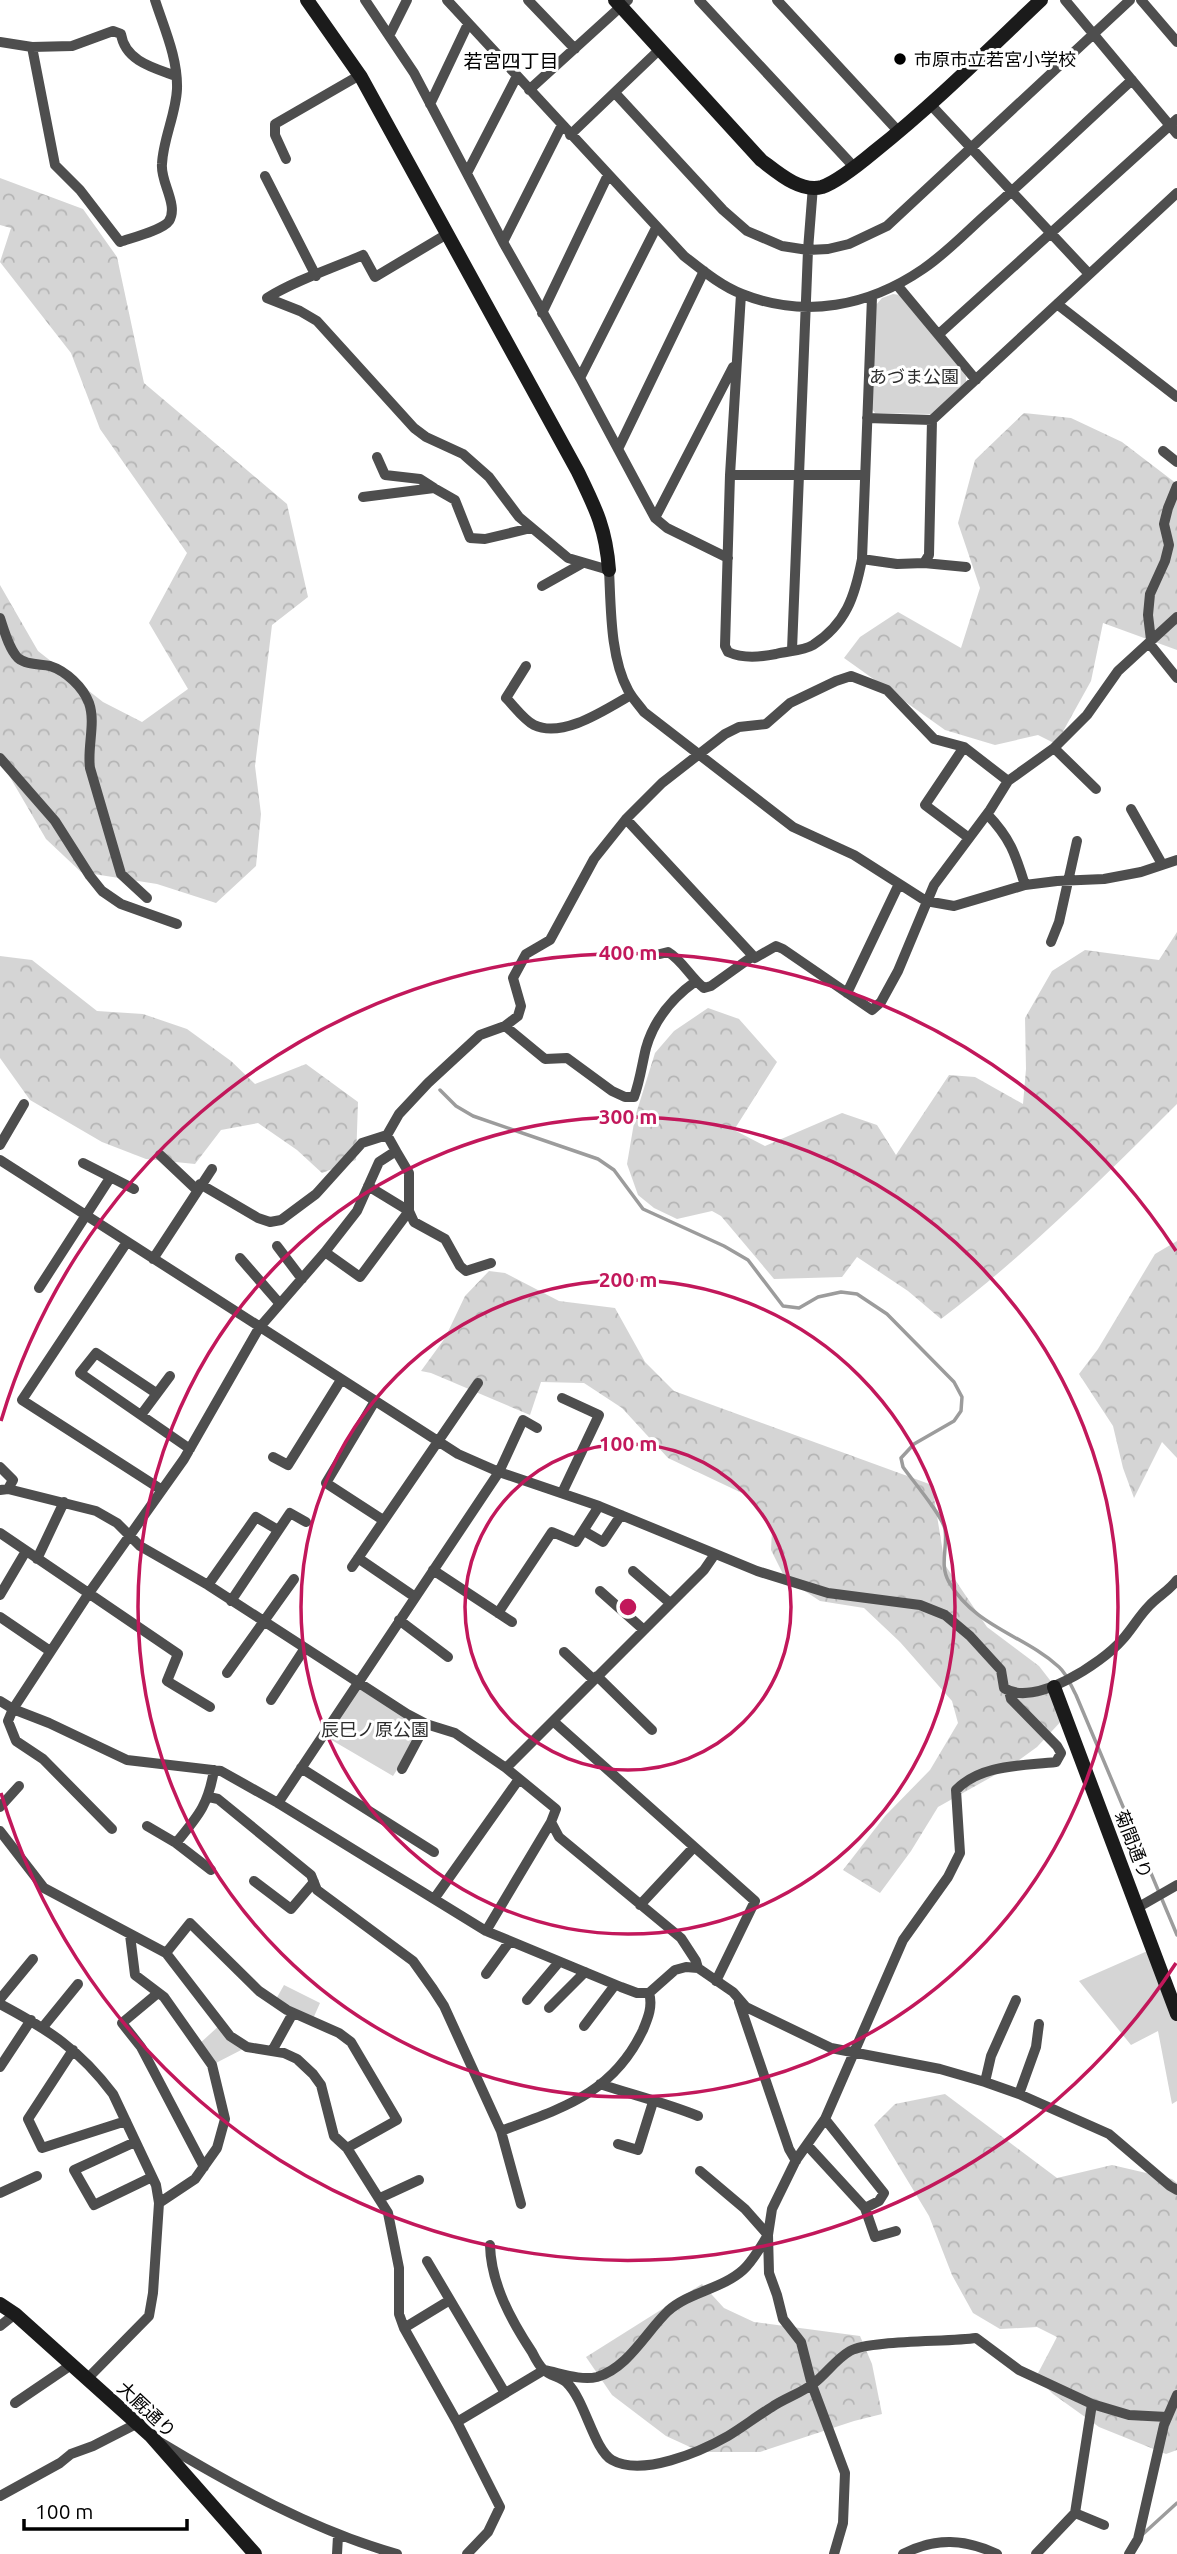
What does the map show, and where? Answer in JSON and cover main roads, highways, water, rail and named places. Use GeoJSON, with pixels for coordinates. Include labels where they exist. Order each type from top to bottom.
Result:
{"type":"FeatureCollection","features":[{"type":"Feature","properties":{"kind":"waterway"},"geometry":{"type":"LineString","coordinates":[[440,1090],[456,1106],[473,1116],[598,1159],[614,1170],[643,1209],[724,1246],[748,1260],[783,1306],[799,1308],[818,1297],[841,1292],[857,1294],[887,1314],[954,1382],[962,1397],[961,1411],[954,1421],[914,1444],[901,1458],[903,1467],[943,1523],[946,1536],[946,1576],[972,1610],[1045,1656],[1064,1673],[1076,1695],[1177,1935]]}},
{"type":"Feature","properties":{"kind":"waterway"},"geometry":{"type":"LineString","coordinates":[[1143,2534],[1177,2503]]}},
{"type":"Feature","properties":{"kind":"place","name":"市原市立若宮小学校"},"geometry":{"type":"Point","coordinates":[900,59]}},
{"type":"Feature","properties":{"kind":"district","name":"若宮四丁目"},"geometry":{"type":"Point","coordinates":[511,61]}},
{"type":"Feature","properties":{"kind":"park label","name":"あづま公園"},"geometry":{"type":"Point","coordinates":[914,376]}},
{"type":"Feature","properties":{"kind":"park label","name":"辰巳ノ原公園"},"geometry":{"type":"Point","coordinates":[375,1729]}}]}
